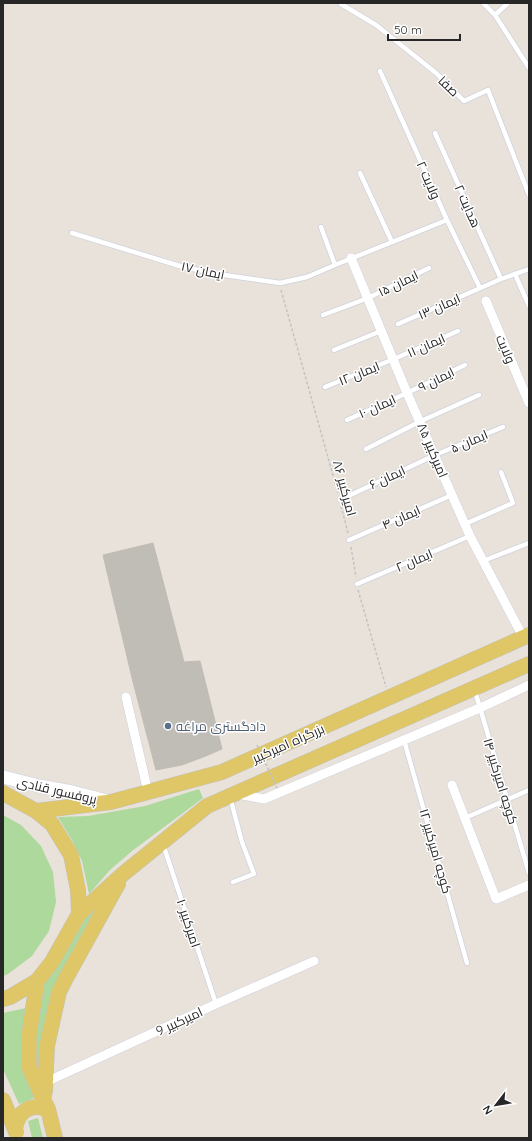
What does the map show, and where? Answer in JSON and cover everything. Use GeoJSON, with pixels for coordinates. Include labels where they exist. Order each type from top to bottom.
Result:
{"type":"FeatureCollection","features":[{"type":"Feature","properties":{"kind":"main road","name":"بزرگراه امیرکبیر"},"geometry":{"type":"LineString","coordinates":[[36,811],[111,802],[222,772],[526,636]]}},
{"type":"Feature","properties":{"kind":"main road","name":"بزرگراه امیرکبیر"},"geometry":{"type":"LineString","coordinates":[[78,914],[123,874],[207,806],[529,664]]}},
{"type":"Feature","properties":{"kind":"main road","name":"پروفسور قنادی"},"geometry":{"type":"LineString","coordinates":[[3,777],[111,802]]}},
{"type":"Feature","properties":{"kind":"main road"},"geometry":{"type":"LineString","coordinates":[[3,793],[36,811],[52,824],[70,855],[78,890],[78,914],[52,962],[37,981],[10,997],[3,999]]}},
{"type":"Feature","properties":{"kind":"main road"},"geometry":{"type":"LineString","coordinates":[[45,1104],[46,1046],[59,992],[123,874]]}},
{"type":"Feature","properties":{"kind":"main road"},"geometry":{"type":"LineString","coordinates":[[37,981],[29,1036],[29,1068],[45,1104],[55,1138]]}},
{"type":"Feature","properties":{"kind":"main road"},"geometry":{"type":"LineString","coordinates":[[3,1100],[17,1134]]}},
{"type":"Feature","properties":{"kind":"main road"},"geometry":{"type":"LineString","coordinates":[[17,1134],[16,1122],[20,1115],[26,1110],[33,1107],[40,1107],[45,1104]]}},
{"type":"Feature","properties":{"kind":"street","name":"امیرکبیر ۸۵"},"geometry":{"type":"LineString","coordinates":[[351,258],[407,393],[421,421],[470,536],[526,636]]}},
{"type":"Feature","properties":{"kind":"street","name":"ولایت"},"geometry":{"type":"LineString","coordinates":[[486,302],[528,399]]}},
{"type":"Feature","properties":{"kind":"street"},"geometry":{"type":"LineString","coordinates":[[233,795],[264,799],[480,708],[529,684]]}},
{"type":"Feature","properties":{"kind":"street"},"geometry":{"type":"LineString","coordinates":[[126,697],[148,792]]}},
{"type":"Feature","properties":{"kind":"street"},"geometry":{"type":"LineString","coordinates":[[452,785],[496,899],[529,885]]}},
{"type":"Feature","properties":{"kind":"street","name":"امیرکبیر 9"},"geometry":{"type":"LineString","coordinates":[[46,1082],[314,961]]}},
{"type":"Feature","properties":{"kind":"lane"},"geometry":{"type":"LineString","coordinates":[[483,3],[495,15],[529,68]]}},
{"type":"Feature","properties":{"kind":"lane"},"geometry":{"type":"LineString","coordinates":[[495,15],[508,3]]}},
{"type":"Feature","properties":{"kind":"lane","name":"صفا"},"geometry":{"type":"LineString","coordinates":[[341,4],[376,25],[436,73],[464,101],[488,90],[529,195]]}},
{"type":"Feature","properties":{"kind":"lane","name":"ولایت ۲"},"geometry":{"type":"LineString","coordinates":[[380,71],[447,220],[480,288]]}},
{"type":"Feature","properties":{"kind":"lane","name":"هدایت ۲"},"geometry":{"type":"LineString","coordinates":[[435,133],[501,279]]}},
{"type":"Feature","properties":{"kind":"lane"},"geometry":{"type":"LineString","coordinates":[[360,173],[392,242]]}},
{"type":"Feature","properties":{"kind":"lane","name":"ایمان ۱۷"},"geometry":{"type":"LineString","coordinates":[[72,233],[183,267],[224,275],[280,283],[307,277],[447,220]]}},
{"type":"Feature","properties":{"kind":"lane"},"geometry":{"type":"LineString","coordinates":[[321,227],[334,265]]}},
{"type":"Feature","properties":{"kind":"lane","name":"ایمان ۱۵"},"geometry":{"type":"LineString","coordinates":[[322,315],[368,298],[429,268]]}},
{"type":"Feature","properties":{"kind":"lane","name":"ایمان ۱۳"},"geometry":{"type":"LineString","coordinates":[[398,324],[501,279],[529,269]]}},
{"type":"Feature","properties":{"kind":"lane"},"geometry":{"type":"LineString","coordinates":[[515,274],[529,306]]}},
{"type":"Feature","properties":{"kind":"lane"},"geometry":{"type":"LineString","coordinates":[[334,350],[381,330]]}},
{"type":"Feature","properties":{"kind":"lane","name":"ایمان ۱۱"},"geometry":{"type":"LineString","coordinates":[[394,359],[458,331]]}},
{"type":"Feature","properties":{"kind":"lane","name":"ایمان ۱۲"},"geometry":{"type":"LineString","coordinates":[[325,387],[394,359]]}},
{"type":"Feature","properties":{"kind":"lane","name":"ایمان ۹"},"geometry":{"type":"LineString","coordinates":[[407,393],[464,365]]}},
{"type":"Feature","properties":{"kind":"lane","name":"ایمان ۱۰"},"geometry":{"type":"LineString","coordinates":[[347,420],[407,393]]}},
{"type":"Feature","properties":{"kind":"lane"},"geometry":{"type":"LineString","coordinates":[[366,449],[421,421],[479,395]]}},
{"type":"Feature","properties":{"kind":"lane","name":"ایمان ۵"},"geometry":{"type":"LineString","coordinates":[[435,455],[503,427]]}},
{"type":"Feature","properties":{"kind":"lane","name":"ایمان ۶"},"geometry":{"type":"LineString","coordinates":[[340,500],[435,455]]}},
{"type":"Feature","properties":{"kind":"lane"},"geometry":{"type":"LineString","coordinates":[[465,524],[513,503],[501,472]]}},
{"type":"Feature","properties":{"kind":"lane","name":"ایمان ۴"},"geometry":{"type":"LineString","coordinates":[[349,540],[452,495]]}},
{"type":"Feature","properties":{"kind":"lane","name":"ایمان ۲"},"geometry":{"type":"LineString","coordinates":[[357,584],[470,536]]}},
{"type":"Feature","properties":{"kind":"lane"},"geometry":{"type":"LineString","coordinates":[[483,561],[529,543]]}},
{"type":"Feature","properties":{"kind":"lane","name":"کوچه امیرکبیر ۱۴"},"geometry":{"type":"LineString","coordinates":[[474,689],[529,873]]}},
{"type":"Feature","properties":{"kind":"lane","name":"کوچه امیرکبیر ۱۲"},"geometry":{"type":"LineString","coordinates":[[404,740],[467,963]]}},
{"type":"Feature","properties":{"kind":"lane"},"geometry":{"type":"LineString","coordinates":[[465,818],[529,790]]}},
{"type":"Feature","properties":{"kind":"lane"},"geometry":{"type":"LineString","coordinates":[[233,795],[242,842],[254,874],[233,882]]}},
{"type":"Feature","properties":{"kind":"lane","name":"امیرکبیر ۱۰"},"geometry":{"type":"LineString","coordinates":[[163,842],[216,1004]]}},
{"type":"Feature","properties":{"kind":"path","name":"امیرکبیر ۸۶"},"geometry":{"type":"LineString","coordinates":[[280,283],[340,500],[359,595],[389,698]]}},
{"type":"Feature","properties":{"kind":"path"},"geometry":{"type":"LineString","coordinates":[[257,745],[277,788]]}},
{"type":"Feature","properties":{"kind":"green space"},"geometry":{"type":"Polygon","coordinates":[[[199,789],[203,798],[132,851],[110,870],[89,894],[82,861],[58,817],[88,816],[145,806],[199,789]]]}},
{"type":"Feature","properties":{"kind":"green space"},"geometry":{"type":"Polygon","coordinates":[[[3,815],[21,825],[41,846],[53,872],[56,902],[49,931],[32,956],[3,976],[3,815]]]}},
{"type":"Feature","properties":{"kind":"green space"},"geometry":{"type":"Polygon","coordinates":[[[123,874],[65,980],[43,1099],[29,1036],[37,981],[79,914],[123,874]]]}},
{"type":"Feature","properties":{"kind":"green space"},"geometry":{"type":"Polygon","coordinates":[[[26,1008],[26,1071],[34,1098],[19,1104],[3,1069],[3,1013],[26,1008]]]}},
{"type":"Feature","properties":{"kind":"green space"},"geometry":{"type":"Polygon","coordinates":[[[38,1118],[43,1138],[32,1138],[28,1121],[38,1118]]]}},
{"type":"Feature","properties":{"kind":"building"},"geometry":{"type":"Polygon","coordinates":[[[153,543],[184,662],[200,661],[222,749],[182,765],[156,770],[133,682],[103,555],[153,543]]]}},
{"type":"Feature","properties":{"kind":"place","name":"دادگستری مراغه"},"geometry":{"type":"Point","coordinates":[168,726]}}]}
